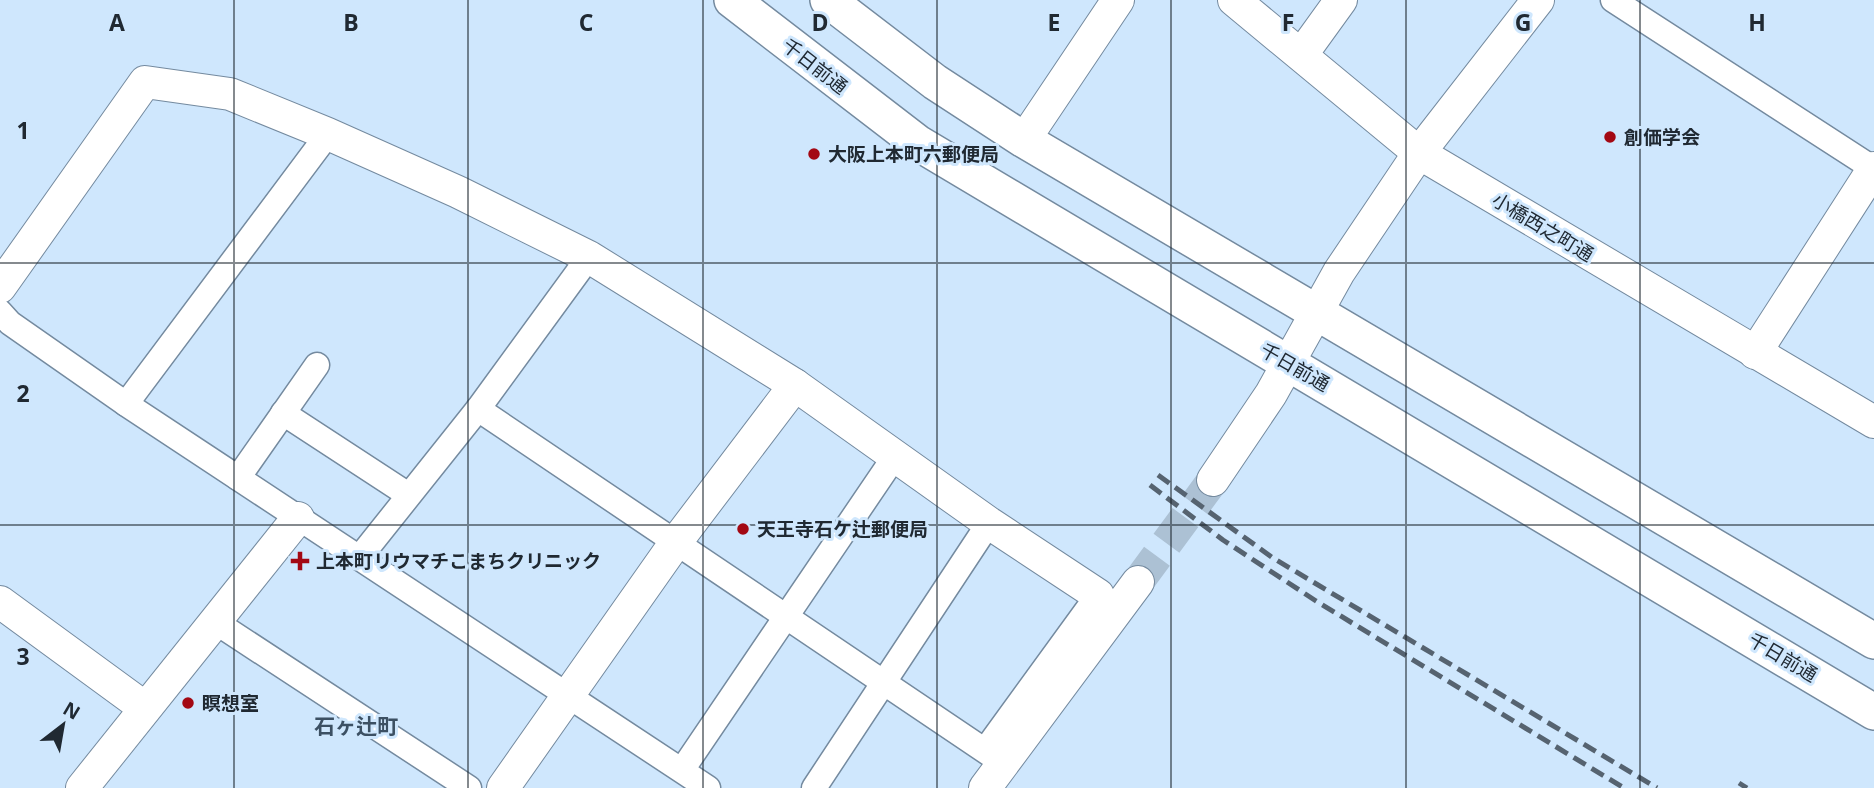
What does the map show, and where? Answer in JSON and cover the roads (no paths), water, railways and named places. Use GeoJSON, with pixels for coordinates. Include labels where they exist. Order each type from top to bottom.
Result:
{"type":"FeatureCollection","features":[{"type":"Feature","properties":{"kind":"main road","name":"千日前通"},"geometry":{"type":"LineString","coordinates":[[732,0],[918,144],[1874,712]]}},
{"type":"Feature","properties":{"kind":"main road"},"geometry":{"type":"LineString","coordinates":[[828,0],[935,82],[1024,140],[1874,640]]}},
{"type":"Feature","properties":{"kind":"street"},"geometry":{"type":"LineString","coordinates":[[1024,140],[1118,0]]}},
{"type":"Feature","properties":{"kind":"street","name":"小橋西之町通"},"geometry":{"type":"LineString","coordinates":[[1234,0],[1419,153],[1874,422]]}},
{"type":"Feature","properties":{"kind":"street"},"geometry":{"type":"LineString","coordinates":[[1302,54],[1341,0]]}},
{"type":"Feature","properties":{"kind":"street"},"geometry":{"type":"LineString","coordinates":[[1213,480],[1288,363],[1339,272],[1419,153],[1538,0]]}},
{"type":"Feature","properties":{"kind":"street"},"geometry":{"type":"LineString","coordinates":[[1613,0],[1874,169],[1755,353]]}},
{"type":"Feature","properties":{"kind":"street"},"geometry":{"type":"LineString","coordinates":[[0,287],[145,82],[230,94],[458,192],[589,257],[795,385],[989,523],[1098,595],[992,767]]}},
{"type":"Feature","properties":{"kind":"street"},"geometry":{"type":"LineString","coordinates":[[126,404],[328,134]]}},
{"type":"Feature","properties":{"kind":"street"},"geometry":{"type":"LineString","coordinates":[[360,556],[478,409],[589,257]]}},
{"type":"Feature","properties":{"kind":"street"},"geometry":{"type":"LineString","coordinates":[[0,312],[10,323],[126,404],[708,788]]}},
{"type":"Feature","properties":{"kind":"street"},"geometry":{"type":"LineString","coordinates":[[238,478],[317,365]]}},
{"type":"Feature","properties":{"kind":"street"},"geometry":{"type":"LineString","coordinates":[[503,788],[567,693],[676,542],[795,385]]}},
{"type":"Feature","properties":{"kind":"street"},"geometry":{"type":"LineString","coordinates":[[478,409],[883,682],[992,767]]}},
{"type":"Feature","properties":{"kind":"street"},"geometry":{"type":"LineString","coordinates":[[283,413],[408,494]]}},
{"type":"Feature","properties":{"kind":"street"},"geometry":{"type":"LineString","coordinates":[[682,770],[894,456]]}},
{"type":"Feature","properties":{"kind":"street"},"geometry":{"type":"LineString","coordinates":[[82,788],[217,623],[298,518]]}},
{"type":"Feature","properties":{"kind":"street"},"geometry":{"type":"LineString","coordinates":[[814,788],[989,523]]}},
{"type":"Feature","properties":{"kind":"street"},"geometry":{"type":"LineString","coordinates":[[992,767],[1138,582]]}},
{"type":"Feature","properties":{"kind":"street"},"geometry":{"type":"LineString","coordinates":[[0,602],[145,708]]}},
{"type":"Feature","properties":{"kind":"street"},"geometry":{"type":"LineString","coordinates":[[217,623],[469,788]]}},
{"type":"Feature","properties":{"kind":"tunnel"},"geometry":{"type":"LineString","coordinates":[[1138,582],[1213,480]]}},
{"type":"Feature","properties":{"kind":"railway"},"geometry":{"type":"LineString","coordinates":[[1158,475],[1273,558],[1657,788]]}},
{"type":"Feature","properties":{"kind":"railway"},"geometry":{"type":"LineString","coordinates":[[1150,485],[1223,540],[1316,601],[1624,788]]}},
{"type":"Feature","properties":{"kind":"railway"},"geometry":{"type":"LineString","coordinates":[[1739,783],[1747,788]]}},
{"type":"Feature","properties":{"kind":"place","name":"創価学会"},"geometry":{"type":"Point","coordinates":[1610,137]}},
{"type":"Feature","properties":{"kind":"place","name":"大阪上本町六郵便局"},"geometry":{"type":"Point","coordinates":[814,154]}},
{"type":"Feature","properties":{"kind":"place","name":"天王寺石ケ辻郵便局"},"geometry":{"type":"Point","coordinates":[743,529]}},
{"type":"Feature","properties":{"kind":"place","name":"上本町リウマチこまちクリニック"},"geometry":{"type":"Point","coordinates":[300,561]}},
{"type":"Feature","properties":{"kind":"place","name":"瞑想室"},"geometry":{"type":"Point","coordinates":[188,703]}},
{"type":"Feature","properties":{"kind":"district","name":"石ヶ辻町"},"geometry":{"type":"Point","coordinates":[356,726]}}]}
